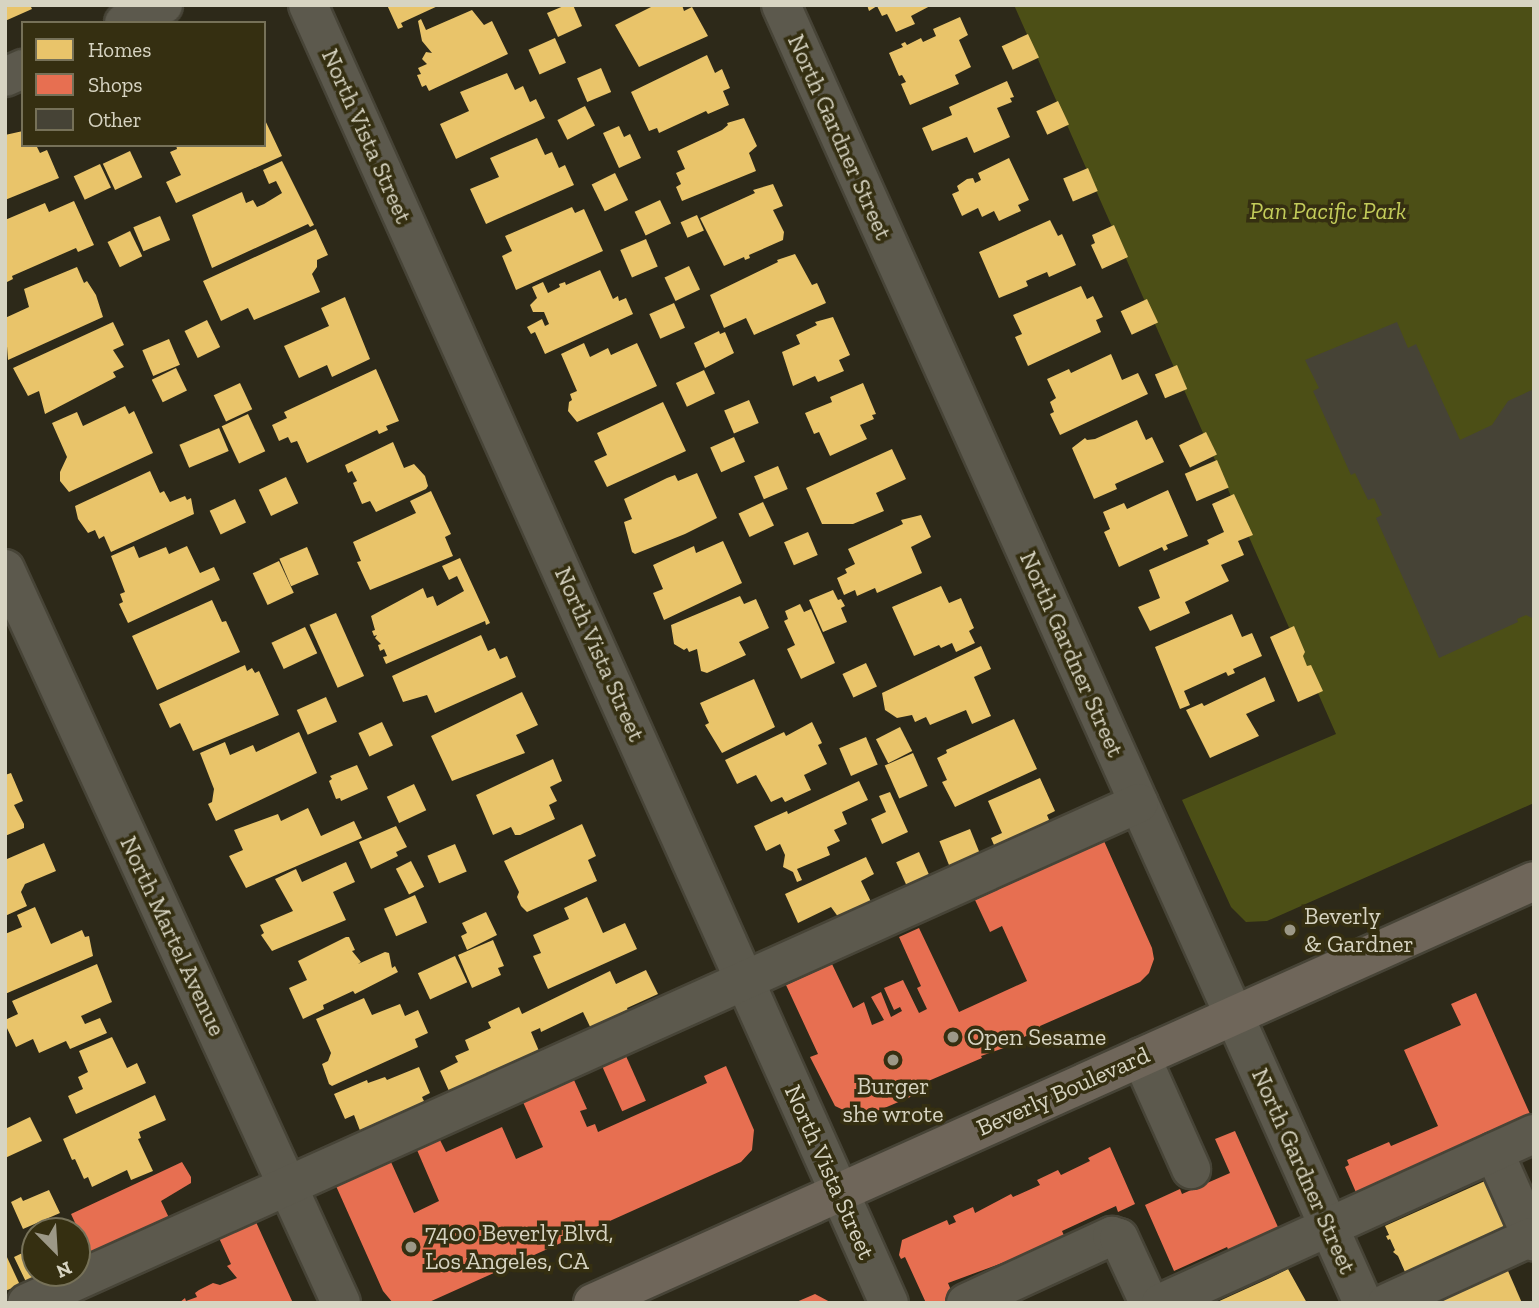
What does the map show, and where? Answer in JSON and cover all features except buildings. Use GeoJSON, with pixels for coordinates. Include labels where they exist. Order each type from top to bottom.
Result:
{"type":"FeatureCollection","features":[{"type":"Feature","properties":{"kind":"main road","name":"Beverly Boulevard"},"geometry":{"type":"LineString","coordinates":[[593,1303],[1534,881]]}},
{"type":"Feature","properties":{"kind":"street"},"geometry":{"type":"LineString","coordinates":[[128,21],[163,5]]}},
{"type":"Feature","properties":{"kind":"street","name":"North Vista Street"},"geometry":{"type":"LineString","coordinates":[[308,5],[747,980],[889,1303]]}},
{"type":"Feature","properties":{"kind":"street","name":"North Gardner Street"},"geometry":{"type":"LineString","coordinates":[[781,5],[1363,1303]]}},
{"type":"Feature","properties":{"kind":"street","name":"North Martel Avenue"},"geometry":{"type":"LineString","coordinates":[[5,569],[341,1303]]}},
{"type":"Feature","properties":{"kind":"street"},"geometry":{"type":"LineString","coordinates":[[27,1303],[1139,803]]}},
{"type":"Feature","properties":{"kind":"street"},"geometry":{"type":"LineString","coordinates":[[1140,1058],[1191,1170]]}},
{"type":"Feature","properties":{"kind":"street"},"geometry":{"type":"LineString","coordinates":[[1161,1303],[1534,1134]]}},
{"type":"Feature","properties":{"kind":"street"},"geometry":{"type":"LineString","coordinates":[[1387,1303],[1533,1239],[1494,1152]]}},
{"type":"Feature","properties":{"kind":"street"},"geometry":{"type":"LineString","coordinates":[[966,1303],[1112,1236],[1119,1238],[1149,1303]]}},
{"type":"Feature","properties":{"kind":"green space","name":"Pan Pacific Park"},"geometry":{"type":"Polygon","coordinates":[[[1014,5],[1534,5],[1534,803],[1267,921],[1246,922],[1231,907],[1182,800],[1336,734],[1014,5]]]}},
{"type":"Feature","properties":{"kind":"place","name":"Beverly & Gardner"},"geometry":{"type":"Point","coordinates":[1290,930]}},
{"type":"Feature","properties":{"kind":"place","name":"Open Sesame"},"geometry":{"type":"Point","coordinates":[953,1037]}},
{"type":"Feature","properties":{"kind":"place","name":"Burger she wrote"},"geometry":{"type":"Point","coordinates":[893,1060]}},
{"type":"Feature","properties":{"kind":"place","name":"7400 Beverly Blvd, Los Angeles, CA"},"geometry":{"type":"Point","coordinates":[411,1247]}}]}
